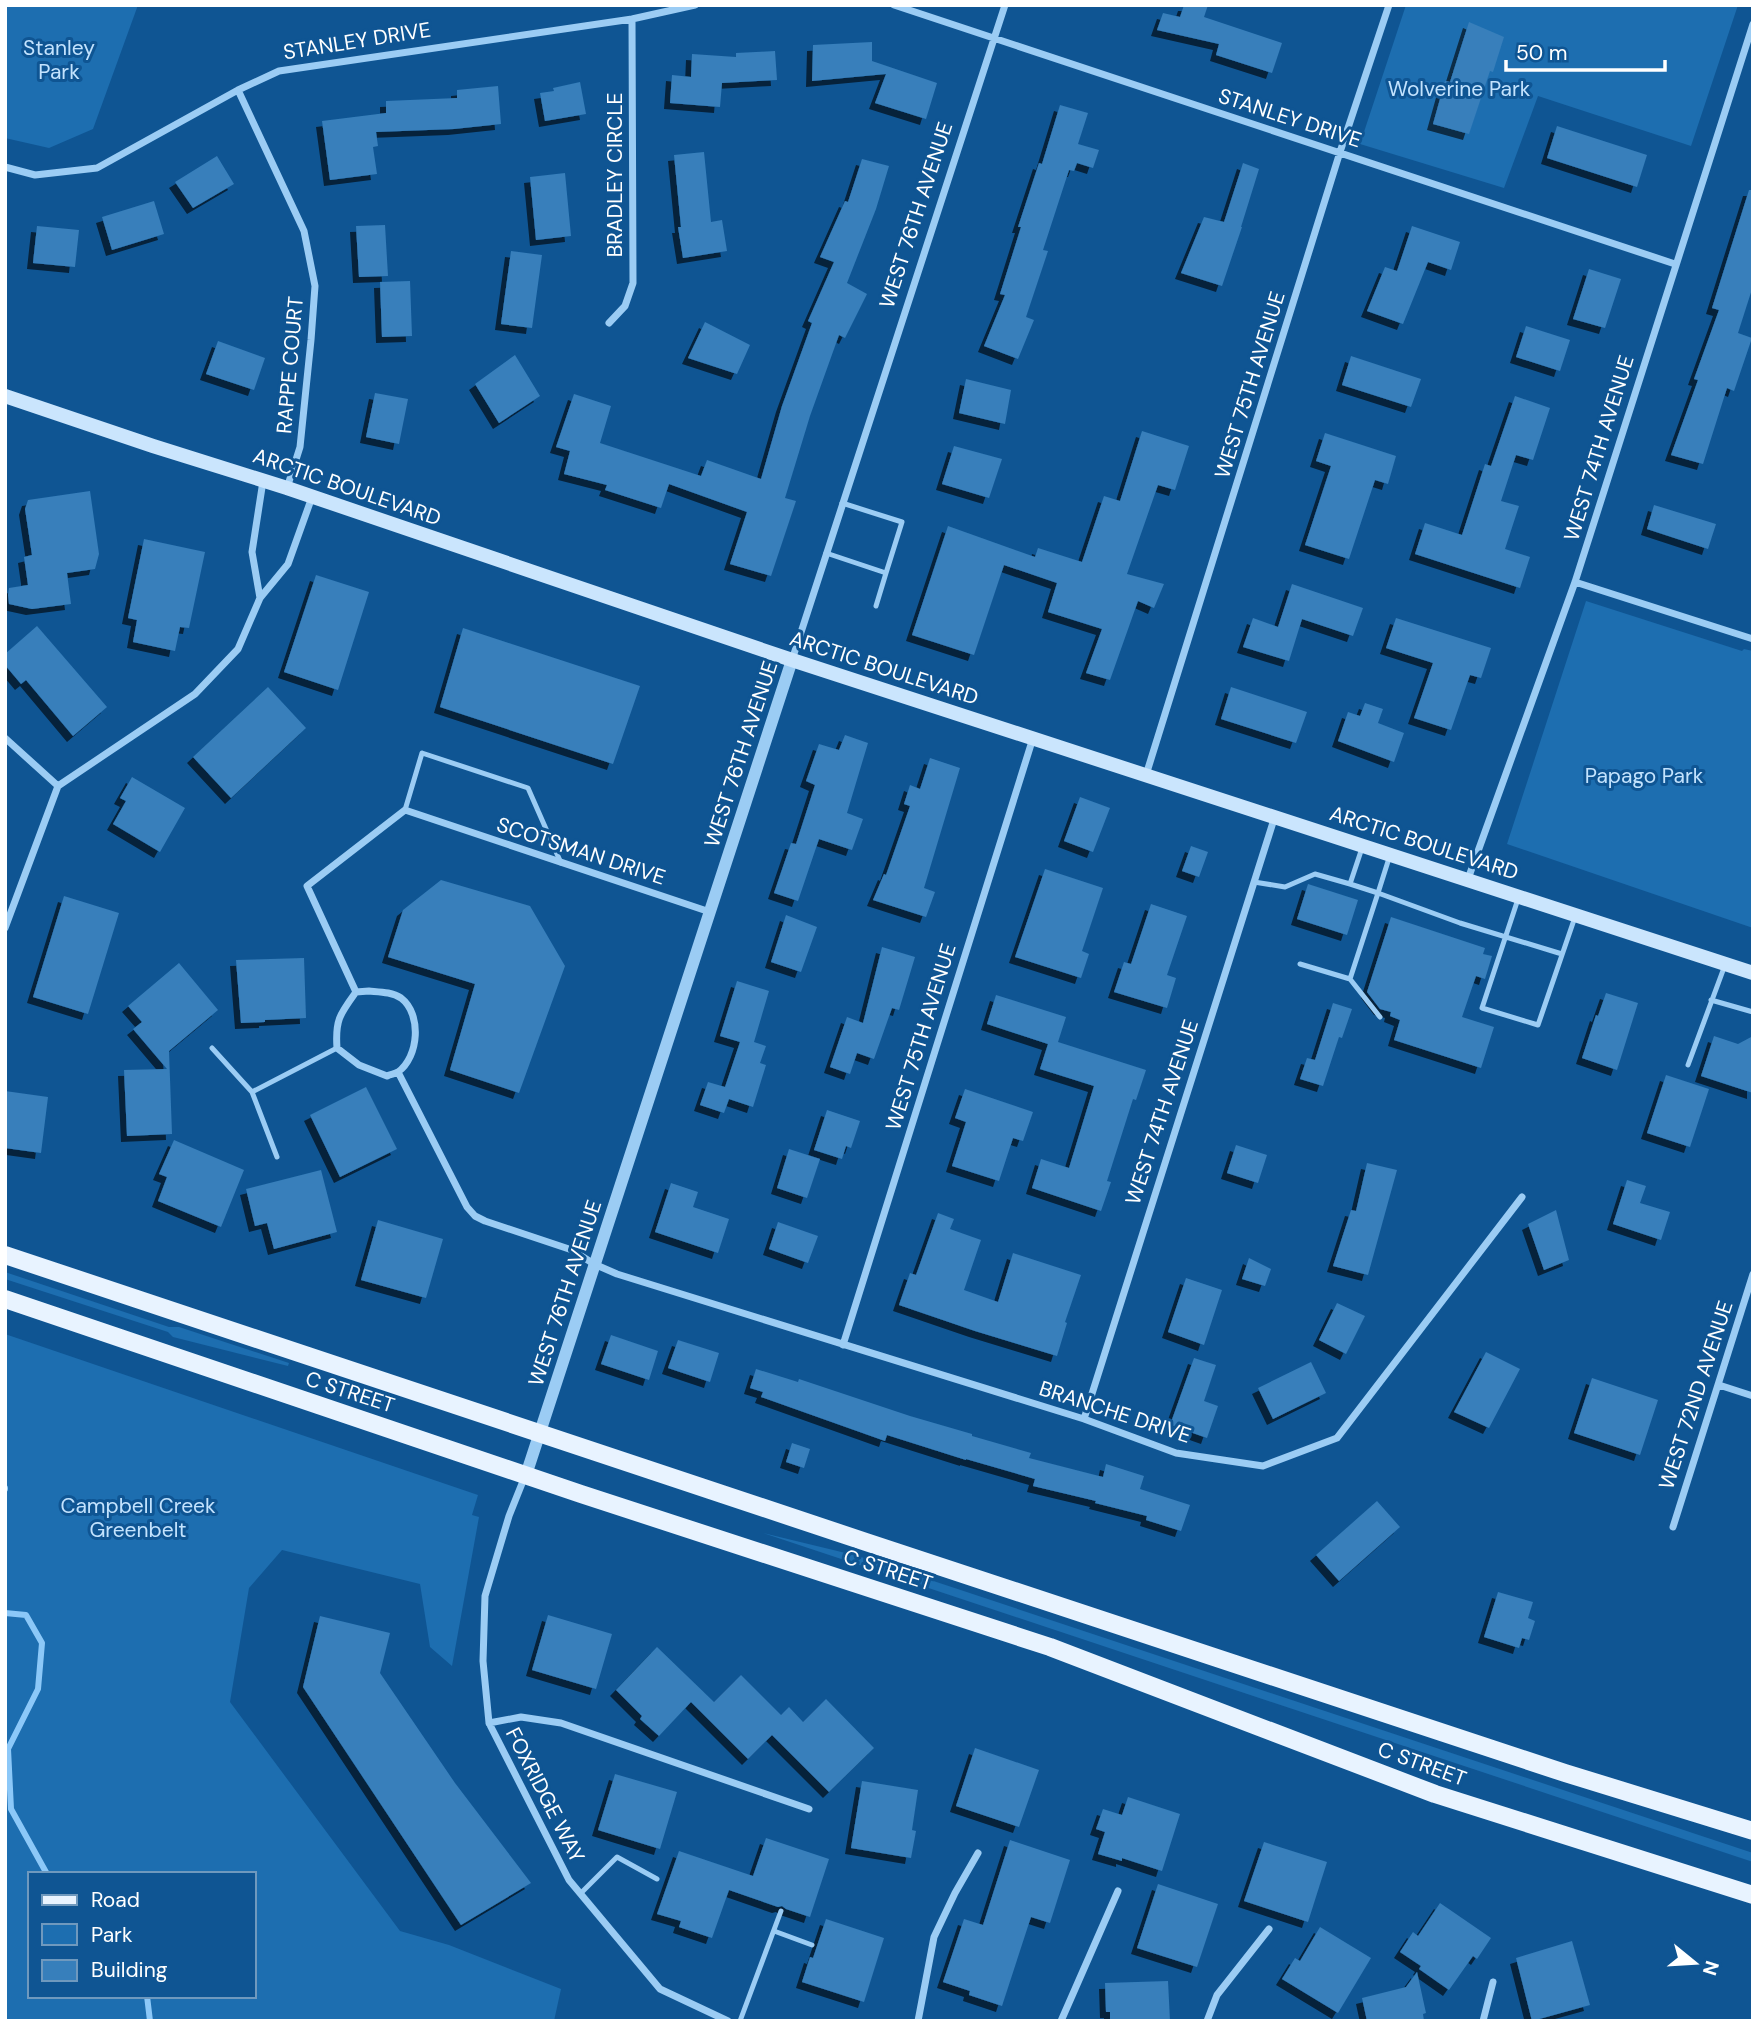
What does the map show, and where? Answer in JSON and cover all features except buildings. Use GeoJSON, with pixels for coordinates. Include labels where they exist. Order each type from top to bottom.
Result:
{"type":"FeatureCollection","features":[{"type":"Feature","properties":{"kind":"main road","name":"ARCTIC BOULEVARD"},"geometry":{"type":"LineString","coordinates":[[5,396],[287,488],[792,660],[1753,973]]}},
{"type":"Feature","properties":{"kind":"main road","name":"C STREET"},"geometry":{"type":"LineString","coordinates":[[5,1255],[1539,1764],[1753,1831]]}},
{"type":"Feature","properties":{"kind":"main road","name":"C STREET"},"geometry":{"type":"LineString","coordinates":[[5,1299],[526,1475],[1050,1647],[1435,1794],[1753,1895]]}},
{"type":"Feature","properties":{"kind":"street","name":"STANLEY DRIVE"},"geometry":{"type":"LineString","coordinates":[[5,167],[34,175],[97,168],[238,90],[279,71],[632,19],[695,5]]}},
{"type":"Feature","properties":{"kind":"street","name":"STANLEY DRIVE"},"geometry":{"type":"LineString","coordinates":[[894,5],[1675,264]]}},
{"type":"Feature","properties":{"kind":"street","name":"WEST 76TH AVENUE"},"geometry":{"type":"LineString","coordinates":[[526,1475],[1004,5]]}},
{"type":"Feature","properties":{"kind":"street","name":"WEST 75TH AVENUE"},"geometry":{"type":"LineString","coordinates":[[1146,775],[1340,152],[1389,5]]}},
{"type":"Feature","properties":{"kind":"street","name":"BRADLEY CIRCLE"},"geometry":{"type":"LineString","coordinates":[[609,323],[625,306],[634,282],[632,19]]}},
{"type":"Feature","properties":{"kind":"street","name":"WEST 74TH AVENUE"},"geometry":{"type":"LineString","coordinates":[[1468,879],[1575,582],[1753,24]]}},
{"type":"Feature","properties":{"kind":"street","name":"RAPPE COURT"},"geometry":{"type":"LineString","coordinates":[[238,90],[304,231],[315,286],[299,447],[287,488]]}},
{"type":"Feature","properties":{"kind":"street"},"geometry":{"type":"LineString","coordinates":[[260,598],[252,552],[263,481]]}},
{"type":"Feature","properties":{"kind":"street"},"geometry":{"type":"LineString","coordinates":[[5,929],[58,786],[195,694],[238,649],[260,598],[288,564],[312,497]]}},
{"type":"Feature","properties":{"kind":"street"},"geometry":{"type":"LineString","coordinates":[[1575,582],[1753,639]]}},
{"type":"Feature","properties":{"kind":"street"},"geometry":{"type":"LineString","coordinates":[[5,737],[58,786]]}},
{"type":"Feature","properties":{"kind":"street","name":"WEST 75TH AVENUE"},"geometry":{"type":"LineString","coordinates":[[843,1345],[1033,738]]}},
{"type":"Feature","properties":{"kind":"street"},"geometry":{"type":"LineString","coordinates":[[356,992],[307,886],[405,810]]}},
{"type":"Feature","properties":{"kind":"street","name":"SCOTSMAN DRIVE"},"geometry":{"type":"LineString","coordinates":[[405,810],[710,912]]}},
{"type":"Feature","properties":{"kind":"street","name":"WEST 74TH AVENUE"},"geometry":{"type":"LineString","coordinates":[[1084,1419],[1275,816]]}},
{"type":"Feature","properties":{"kind":"street"},"geometry":{"type":"LineString","coordinates":[[356,992],[393,994],[411,1007],[415,1022],[414,1042],[408,1059],[398,1072],[387,1076],[374,1072],[359,1065],[337,1048],[336,1029],[342,1011],[356,992]]}},
{"type":"Feature","properties":{"kind":"street","name":"BRANCHE DRIVE"},"geometry":{"type":"LineString","coordinates":[[398,1072],[467,1207],[475,1216],[485,1221],[572,1250],[594,1264],[618,1274],[1084,1419],[1176,1453],[1263,1466],[1337,1438],[1522,1197]]}},
{"type":"Feature","properties":{"kind":"street","name":"WEST 72ND AVENUE"},"geometry":{"type":"LineString","coordinates":[[1673,1527],[1753,1274]]}},
{"type":"Feature","properties":{"kind":"street"},"geometry":{"type":"LineString","coordinates":[[1719,1385],[1753,1396]]}},
{"type":"Feature","properties":{"kind":"street","name":"FOXRIDGE WAY"},"geometry":{"type":"LineString","coordinates":[[526,1475],[509,1516],[485,1596],[482,1661],[489,1723],[569,1880],[660,1989],[728,2021]]}},
{"type":"Feature","properties":{"kind":"street"},"geometry":{"type":"LineString","coordinates":[[489,1723],[521,1717],[561,1723],[809,1809]]}},
{"type":"Feature","properties":{"kind":"street"},"geometry":{"type":"LineString","coordinates":[[918,2021],[934,1937],[978,1853]]}},
{"type":"Feature","properties":{"kind":"street"},"geometry":{"type":"LineString","coordinates":[[1061,2021],[1118,1891]]}},
{"type":"Feature","properties":{"kind":"street"},"geometry":{"type":"LineString","coordinates":[[1207,2021],[1217,1995],[1269,1929]]}},
{"type":"Feature","properties":{"kind":"street"},"geometry":{"type":"LineString","coordinates":[[1483,2021],[1493,1982]]}},
{"type":"Feature","properties":{"kind":"lane"},"geometry":{"type":"LineString","coordinates":[[842,503],[902,522],[876,606]]}},
{"type":"Feature","properties":{"kind":"lane"},"geometry":{"type":"LineString","coordinates":[[826,553],[886,573]]}},
{"type":"Feature","properties":{"kind":"lane"},"geometry":{"type":"LineString","coordinates":[[405,810],[422,753],[528,788],[561,863]]}},
{"type":"Feature","properties":{"kind":"lane"},"geometry":{"type":"LineString","coordinates":[[1350,884],[1363,845]]}},
{"type":"Feature","properties":{"kind":"lane"},"geometry":{"type":"LineString","coordinates":[[1349,979],[1391,854]]}},
{"type":"Feature","properties":{"kind":"lane"},"geometry":{"type":"LineString","coordinates":[[1254,882],[1285,887],[1315,874],[1562,954]]}},
{"type":"Feature","properties":{"kind":"lane"},"geometry":{"type":"LineString","coordinates":[[1519,896],[1482,1008],[1538,1025],[1575,915]]}},
{"type":"Feature","properties":{"kind":"lane"},"geometry":{"type":"LineString","coordinates":[[1300,964],[1349,979],[1380,1017]]}},
{"type":"Feature","properties":{"kind":"lane"},"geometry":{"type":"LineString","coordinates":[[1688,1066],[1725,965]]}},
{"type":"Feature","properties":{"kind":"lane"},"geometry":{"type":"LineString","coordinates":[[1711,1000],[1753,1013]]}},
{"type":"Feature","properties":{"kind":"lane"},"geometry":{"type":"LineString","coordinates":[[212,1048],[252,1092],[277,1157]]}},
{"type":"Feature","properties":{"kind":"lane"},"geometry":{"type":"LineString","coordinates":[[252,1092],[337,1048]]}},
{"type":"Feature","properties":{"kind":"lane"},"geometry":{"type":"LineString","coordinates":[[581,1894],[617,1857],[657,1879]]}},
{"type":"Feature","properties":{"kind":"lane"},"geometry":{"type":"LineString","coordinates":[[740,2021],[781,1911]]}},
{"type":"Feature","properties":{"kind":"lane"},"geometry":{"type":"LineString","coordinates":[[774,1931],[812,1945]]}},
{"type":"Feature","properties":{"kind":"green space","name":"Stanley Park"},"geometry":{"type":"Polygon","coordinates":[[[5,5],[138,5],[93,129],[49,148],[5,138],[5,5]]]}},
{"type":"Feature","properties":{"kind":"green space","name":"Wolverine Park"},"geometry":{"type":"Polygon","coordinates":[[[1406,5],[1738,5],[1691,146],[1538,96],[1504,188],[1360,144],[1406,5]]]}},
{"type":"Feature","properties":{"kind":"green space","name":"Papago Park"},"geometry":{"type":"Polygon","coordinates":[[[1586,601],[1742,651],[1753,651],[1753,928],[1507,844],[1586,601]]]}},
{"type":"Feature","properties":{"kind":"green space"},"geometry":{"type":"Polygon","coordinates":[[[5,1272],[169,1327],[179,1327],[289,1363],[288,1366],[173,1337],[168,1332],[5,1279],[5,1272]]]}},
{"type":"Feature","properties":{"kind":"green space","name":"Campbell Creek Greenbelt"},"geometry":{"type":"Polygon","coordinates":[[[5,1334],[478,1495],[472,1515],[479,1517],[452,1666],[430,1647],[420,1584],[282,1550],[249,1588],[230,1702],[400,1931],[449,1945],[561,1989],[554,2021],[5,2021],[5,1334]]]}},
{"type":"Feature","properties":{"kind":"green space"},"geometry":{"type":"Polygon","coordinates":[[[763,1533],[858,1556],[1753,1853],[1753,1862],[763,1533]]]}},
{"type":"Feature","properties":{"kind":"waterway"},"geometry":{"type":"LineString","coordinates":[[5,1613],[26,1615],[42,1643],[38,1689],[8,1749],[11,1809],[46,1872]]}},
{"type":"Feature","properties":{"kind":"waterway"},"geometry":{"type":"LineString","coordinates":[[147,1998],[150,2021]]}}]}
